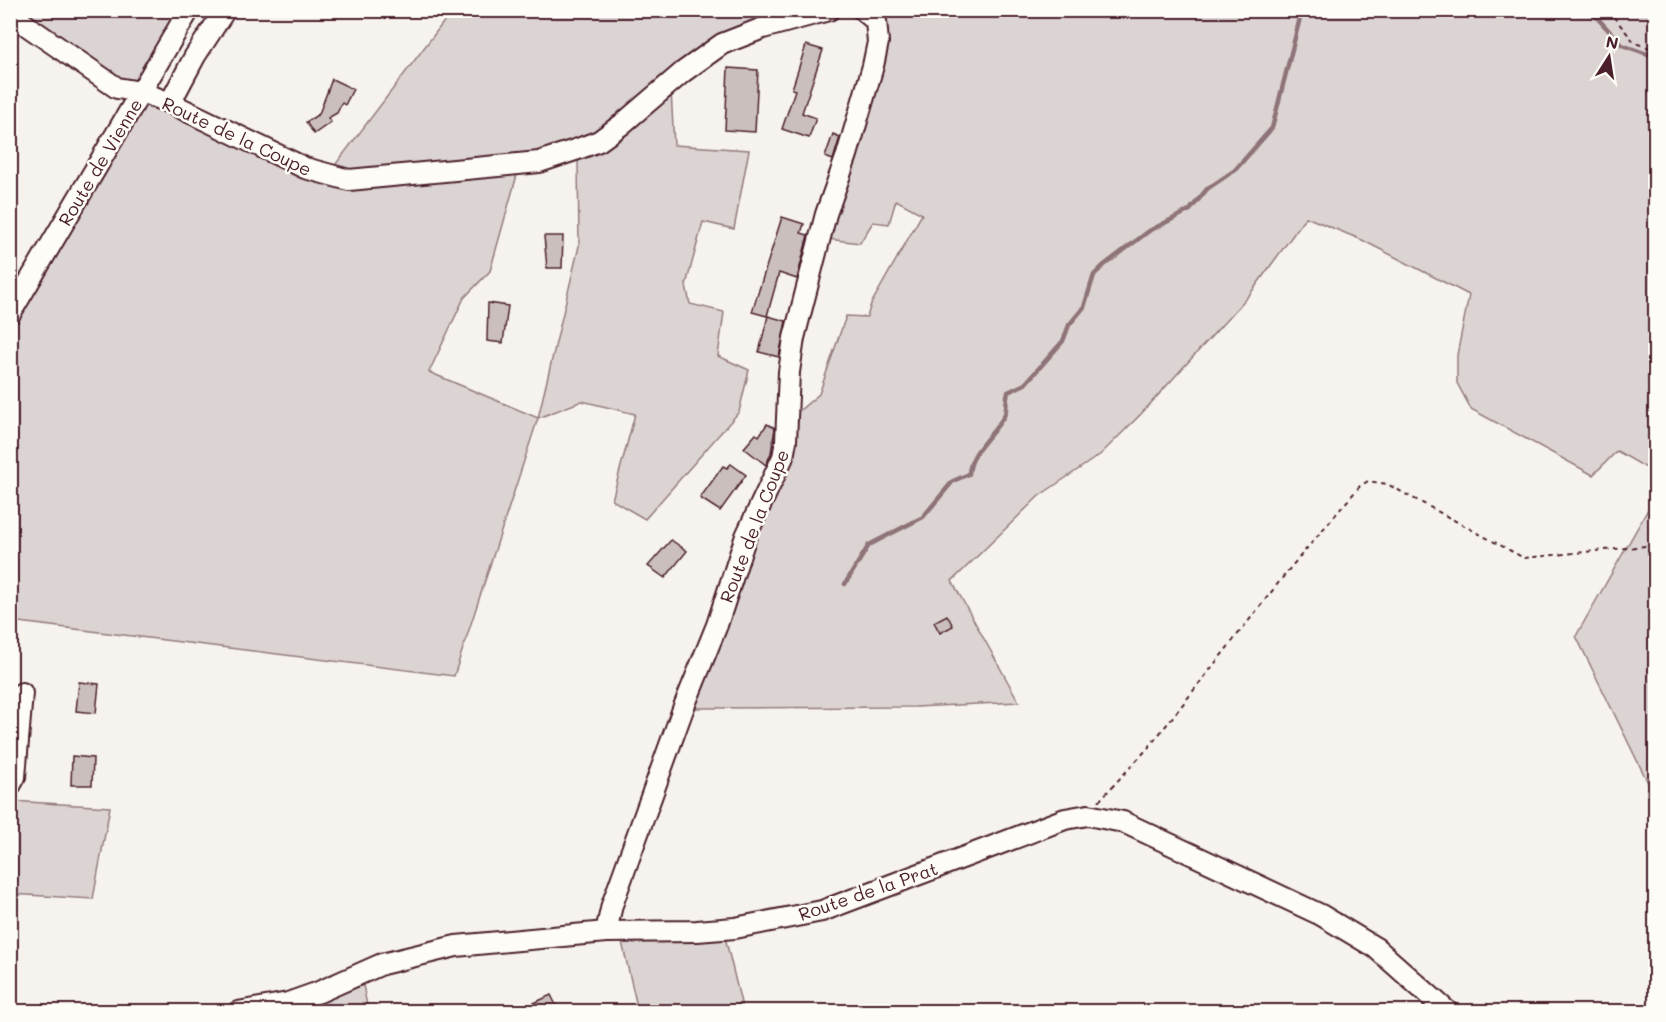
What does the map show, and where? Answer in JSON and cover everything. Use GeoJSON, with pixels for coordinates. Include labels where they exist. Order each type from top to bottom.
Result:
{"type":"FeatureCollection","features":[{"type":"Feature","properties":{"kind":"street","name":"Route de Vienne"},"geometry":{"type":"LineString","coordinates":[[10,314],[189,10]]}},
{"type":"Feature","properties":{"kind":"street"},"geometry":{"type":"LineString","coordinates":[[170,103],[195,56],[225,10]]}},
{"type":"Feature","properties":{"kind":"street","name":"Route de la Coupe"},"geometry":{"type":"LineString","coordinates":[[10,14],[117,88],[141,92],[170,103],[305,168],[331,177],[349,180],[539,162],[599,141],[691,66],[728,41],[829,10]]}},
{"type":"Feature","properties":{"kind":"street","name":"Route de la Coupe"},"geometry":{"type":"LineString","coordinates":[[606,932],[612,905],[683,709],[717,625],[746,536],[783,457],[786,441],[789,372],[794,338],[826,214],[847,155],[878,42],[876,21],[863,10]]}},
{"type":"Feature","properties":{"kind":"street"},"geometry":{"type":"LineString","coordinates":[[10,786],[15,777],[22,693]]}},
{"type":"Feature","properties":{"kind":"street","name":"Route de la Prat"},"geometry":{"type":"LineString","coordinates":[[238,1011],[288,1003],[382,964],[426,952],[495,941],[606,932],[725,928],[822,911],[1065,819],[1088,815],[1124,822],[1321,915],[1376,948],[1448,1011]]}},
{"type":"Feature","properties":{"kind":"path"},"geometry":{"type":"LineString","coordinates":[[1608,10],[1635,43],[1656,50]]}},
{"type":"Feature","properties":{"kind":"path"},"geometry":{"type":"LineString","coordinates":[[1088,815],[1107,790],[1149,747],[1291,567],[1360,486],[1368,481],[1387,484],[1524,558],[1656,545]]}},
{"type":"Feature","properties":{"kind":"shaded area"},"geometry":{"type":"Polygon","coordinates":[[[17,11],[180,11],[133,88],[17,11]]]}},
{"type":"Feature","properties":{"kind":"shaded area"},"geometry":{"type":"Polygon","coordinates":[[[452,11],[805,11],[774,19],[594,137],[525,158],[329,173],[452,11]]]}},
{"type":"Feature","properties":{"kind":"shaded area"},"geometry":{"type":"Polygon","coordinates":[[[878,11],[1655,11],[1655,473],[1617,451],[1593,475],[1471,409],[1457,383],[1457,355],[1469,295],[1362,240],[1306,217],[1250,294],[1141,414],[1101,454],[1039,496],[952,581],[1019,702],[915,707],[692,708],[793,416],[819,394],[846,316],[867,317],[871,304],[922,214],[896,200],[889,224],[873,222],[860,243],[828,239],[878,11]]]}},
{"type":"Feature","properties":{"kind":"shaded area"},"geometry":{"type":"Polygon","coordinates":[[[671,90],[674,145],[749,150],[734,229],[703,222],[686,285],[690,304],[724,312],[718,356],[749,370],[739,412],[645,519],[612,500],[635,414],[582,401],[538,418],[579,246],[578,158],[671,90]]]}},
{"type":"Feature","properties":{"kind":"shaded area"},"geometry":{"type":"Polygon","coordinates":[[[144,100],[319,182],[508,173],[517,175],[490,271],[464,298],[429,372],[538,418],[454,676],[11,621],[11,324],[144,100]]]}},
{"type":"Feature","properties":{"kind":"shaded area"},"geometry":{"type":"Polygon","coordinates":[[[1655,497],[1655,797],[1576,636],[1655,497]]]}},
{"type":"Feature","properties":{"kind":"shaded area"},"geometry":{"type":"Polygon","coordinates":[[[11,801],[110,807],[93,899],[11,894],[11,801]]]}},
{"type":"Feature","properties":{"kind":"shaded area"},"geometry":{"type":"Polygon","coordinates":[[[725,937],[743,1011],[638,1011],[622,942],[725,937]]]}},
{"type":"Feature","properties":{"kind":"shaded area"},"geometry":{"type":"Polygon","coordinates":[[[363,985],[368,1011],[297,1011],[363,985]]]}},
{"type":"Feature","properties":{"kind":"building"},"geometry":{"type":"Polygon","coordinates":[[[806,45],[823,50],[802,113],[816,118],[809,138],[782,129],[806,45]]]}},
{"type":"Feature","properties":{"kind":"building"},"geometry":{"type":"Polygon","coordinates":[[[728,68],[758,70],[755,132],[725,130],[728,68]]]}},
{"type":"Feature","properties":{"kind":"building"},"geometry":{"type":"Polygon","coordinates":[[[332,79],[353,89],[345,105],[342,103],[337,113],[328,118],[331,122],[314,134],[306,122],[319,114],[332,79]]]}},
{"type":"Feature","properties":{"kind":"building"},"geometry":{"type":"Polygon","coordinates":[[[833,134],[840,137],[833,160],[825,157],[833,134]]]}},
{"type":"Feature","properties":{"kind":"building"},"geometry":{"type":"Polygon","coordinates":[[[782,217],[804,224],[801,233],[808,235],[797,279],[779,273],[767,316],[752,312],[782,217]]]}},
{"type":"Feature","properties":{"kind":"building"},"geometry":{"type":"Polygon","coordinates":[[[544,236],[563,236],[562,268],[547,268],[544,236]]]}},
{"type":"Feature","properties":{"kind":"building"},"geometry":{"type":"Polygon","coordinates":[[[488,303],[508,306],[503,343],[487,341],[488,303]]]}},
{"type":"Feature","properties":{"kind":"building"},"geometry":{"type":"Polygon","coordinates":[[[768,316],[786,321],[779,357],[759,352],[768,316]]]}},
{"type":"Feature","properties":{"kind":"building"},"geometry":{"type":"Polygon","coordinates":[[[767,424],[775,428],[771,453],[766,465],[744,448],[756,434],[759,436],[767,424]]]}},
{"type":"Feature","properties":{"kind":"building"},"geometry":{"type":"Polygon","coordinates":[[[731,464],[746,475],[720,511],[700,498],[723,466],[727,468],[731,464]]]}},
{"type":"Feature","properties":{"kind":"building"},"geometry":{"type":"Polygon","coordinates":[[[671,540],[687,551],[665,578],[648,566],[671,540]]]}},
{"type":"Feature","properties":{"kind":"building"},"geometry":{"type":"Polygon","coordinates":[[[947,615],[953,626],[940,633],[934,622],[947,615]]]}},
{"type":"Feature","properties":{"kind":"building"},"geometry":{"type":"Polygon","coordinates":[[[79,682],[99,684],[96,713],[76,711],[79,682]]]}},
{"type":"Feature","properties":{"kind":"building"},"geometry":{"type":"Polygon","coordinates":[[[72,756],[93,758],[92,785],[71,785],[72,756]]]}},
{"type":"Feature","properties":{"kind":"building"},"geometry":{"type":"Polygon","coordinates":[[[551,995],[559,1011],[517,1011],[551,995]]]}},
{"type":"Feature","properties":{"kind":"waterway"},"geometry":{"type":"LineString","coordinates":[[845,584],[869,545],[923,517],[953,481],[969,474],[973,458],[1004,416],[1008,392],[1025,384],[1063,341],[1069,325],[1084,307],[1094,275],[1149,231],[1190,210],[1207,189],[1235,170],[1272,128],[1302,10]]}},
{"type":"Feature","properties":{"kind":"waterway"},"geometry":{"type":"LineString","coordinates":[[1590,10],[1622,45],[1656,57]]}}]}
